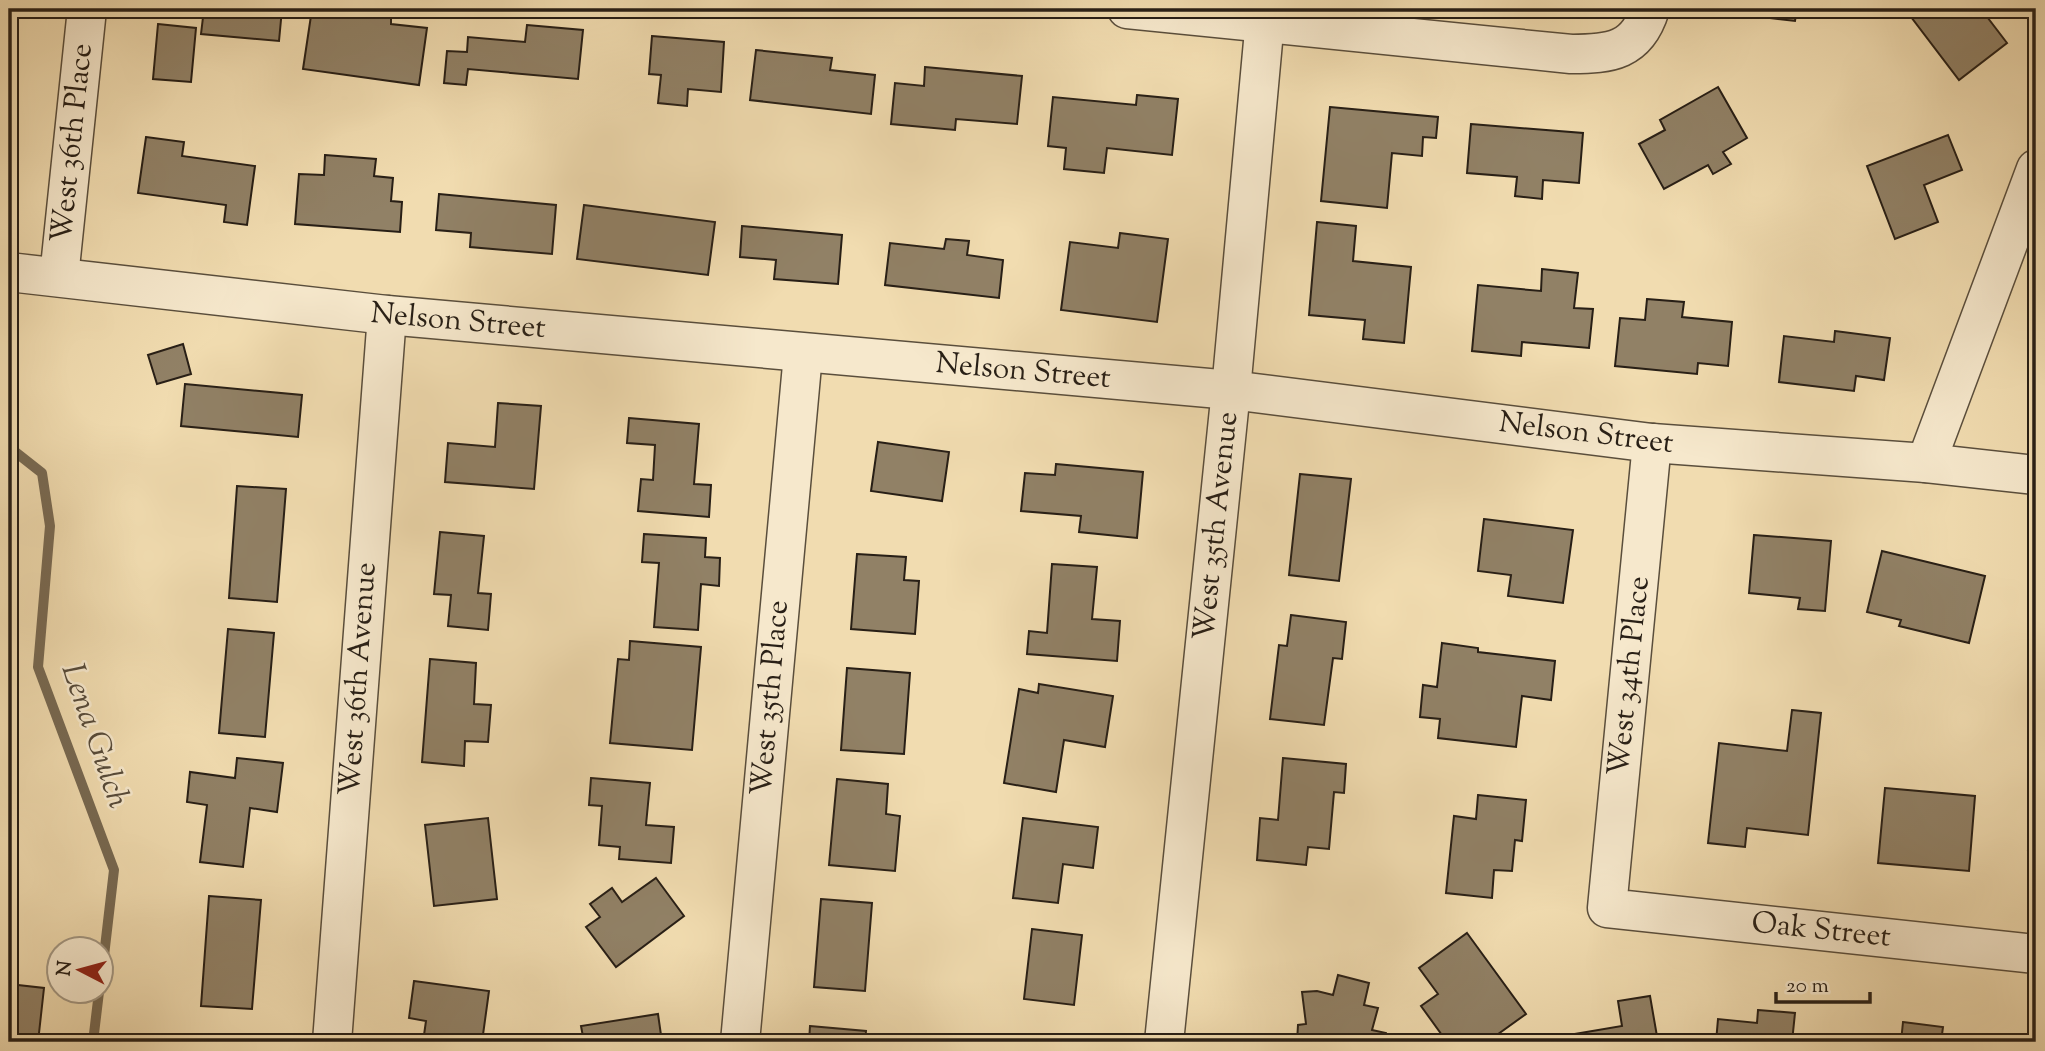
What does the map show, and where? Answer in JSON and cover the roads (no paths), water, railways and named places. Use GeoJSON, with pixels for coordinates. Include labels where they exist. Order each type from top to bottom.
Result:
{"type":"FeatureCollection","features":[{"type":"Feature","properties":{"kind":"street","name":"West 36th Place"},"geometry":{"type":"LineString","coordinates":[[59,277],[87,9]]}},
{"type":"Feature","properties":{"kind":"street"},"geometry":{"type":"LineString","coordinates":[[1127,9],[1265,17],[1571,54],[1598,54],[1622,47],[1645,21]]}},
{"type":"Feature","properties":{"kind":"street","name":"West 35th Avenue"},"geometry":{"type":"LineString","coordinates":[[1164,1042],[1231,390],[1265,17]]}},
{"type":"Feature","properties":{"kind":"street"},"geometry":{"type":"LineString","coordinates":[[1926,463],[2035,172]]}},
{"type":"Feature","properties":{"kind":"street","name":"Nelson Street"},"geometry":{"type":"LineString","coordinates":[[9,272],[387,315],[1231,390],[1652,443],[1926,463],[2036,475]]}},
{"type":"Feature","properties":{"kind":"street","name":"West 36th Avenue"},"geometry":{"type":"LineString","coordinates":[[332,1042],[387,315]]}},
{"type":"Feature","properties":{"kind":"street","name":"West 35th Place"},"geometry":{"type":"LineString","coordinates":[[740,1042],[803,354]]}},
{"type":"Feature","properties":{"kind":"street","name":"West 34th Place"},"geometry":{"type":"LineString","coordinates":[[1607,908],[1652,443]]}},
{"type":"Feature","properties":{"kind":"street","name":"Oak Street"},"geometry":{"type":"LineString","coordinates":[[1607,908],[2036,954]]}},
{"type":"Feature","properties":{"kind":"waterway","name":"Lena Gulch"},"geometry":{"type":"LineString","coordinates":[[9,447],[42,473],[50,526],[38,667],[114,870],[106,936]]}},
{"type":"Feature","properties":{"kind":"waterway","name":"Lena Gulch"},"geometry":{"type":"LineString","coordinates":[[93,1042],[97,1006]]}}]}
